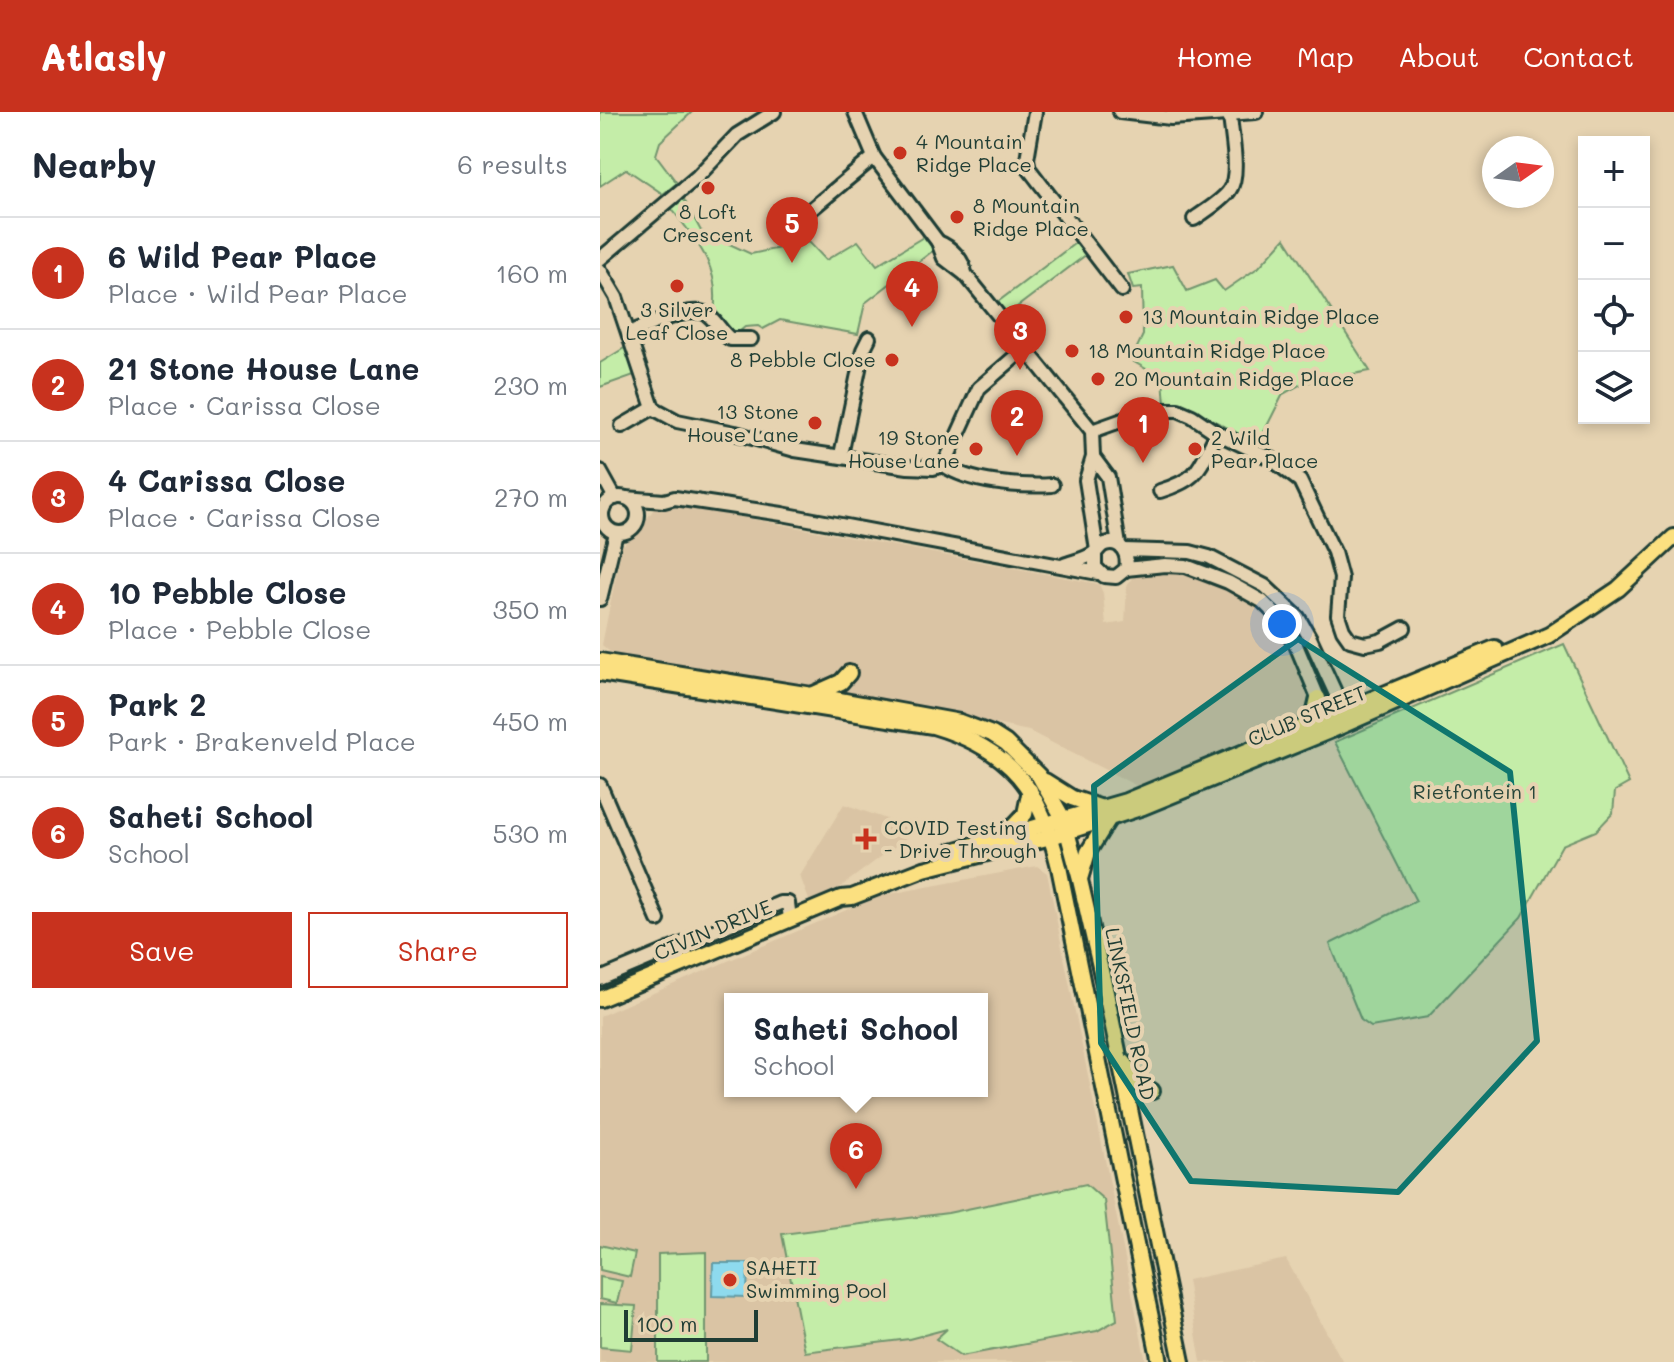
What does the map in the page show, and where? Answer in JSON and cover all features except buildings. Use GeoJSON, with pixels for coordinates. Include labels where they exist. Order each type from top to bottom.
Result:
{"type":"FeatureCollection","features":[{"type":"Feature","properties":{"kind":"main road","name":"CLUB STREET"},"geometry":{"type":"LineString","coordinates":[[1066,826],[1106,814],[1549,635],[1618,589],[1674,537]]}},
{"type":"Feature","properties":{"kind":"main road"},"geometry":{"type":"LineString","coordinates":[[600,661],[812,695],[959,728]]}},
{"type":"Feature","properties":{"kind":"main road"},"geometry":{"type":"LineString","coordinates":[[600,673],[959,728]]}},
{"type":"Feature","properties":{"kind":"main road"},"geometry":{"type":"LineString","coordinates":[[812,695],[841,682],[849,673]]}},
{"type":"Feature","properties":{"kind":"main road"},"geometry":{"type":"LineString","coordinates":[[1301,729],[1315,711],[1318,698]]}},
{"type":"Feature","properties":{"kind":"main road","name":"CLUB STREET"},"geometry":{"type":"LineString","coordinates":[[1106,814],[1301,729],[1330,724]]}},
{"type":"Feature","properties":{"kind":"main road","name":"LINKSFIELD ROAD"},"geometry":{"type":"LineString","coordinates":[[959,728],[992,734],[1006,743],[1039,776],[1066,826],[1118,1052],[1182,1362]]}},
{"type":"Feature","properties":{"kind":"main road","name":"LINKSFIELD ROAD"},"geometry":{"type":"LineString","coordinates":[[959,728],[995,754],[1030,790],[1050,831],[1160,1362]]}},
{"type":"Feature","properties":{"kind":"main road"},"geometry":{"type":"LineString","coordinates":[[1039,776],[1072,798],[1106,814],[1088,852],[1080,880]]}},
{"type":"Feature","properties":{"kind":"main road"},"geometry":{"type":"LineString","coordinates":[[1000,838],[1025,814],[1030,790]]}},
{"type":"Feature","properties":{"kind":"main road","name":"CIVIN DRIVE"},"geometry":{"type":"LineString","coordinates":[[600,999],[841,898],[852,897],[924,869],[1024,844],[1066,826]]}},
{"type":"Feature","properties":{"kind":"main road","name":"CIVIN DRIVE"},"geometry":{"type":"LineString","coordinates":[[841,898],[848,891],[911,864],[1000,838],[1050,831]]}},
{"type":"Feature","properties":{"kind":"main road"},"geometry":{"type":"LineString","coordinates":[[1024,844],[1044,852],[1059,867]]}},
{"type":"Feature","properties":{"kind":"main road"},"geometry":{"type":"LineString","coordinates":[[1118,1052],[1138,1084],[1152,1091]]}},
{"type":"Feature","properties":{"kind":"street"},"geometry":{"type":"LineString","coordinates":[[600,259],[698,176],[737,135],[774,112]]}},
{"type":"Feature","properties":{"kind":"street"},"geometry":{"type":"LineString","coordinates":[[855,112],[874,157],[938,242],[946,245],[964,265],[965,274],[1092,431],[1093,457],[1086,480],[1096,552],[1093,560],[1098,573]]}},
{"type":"Feature","properties":{"kind":"street"},"geometry":{"type":"LineString","coordinates":[[1035,112],[1027,159],[1029,169],[1122,290]]}},
{"type":"Feature","properties":{"kind":"street"},"geometry":{"type":"LineString","coordinates":[[1120,112],[1171,118],[1256,112]]}},
{"type":"Feature","properties":{"kind":"street"},"geometry":{"type":"LineString","coordinates":[[1194,219],[1228,194],[1232,186],[1235,168],[1230,115]]}},
{"type":"Feature","properties":{"kind":"street"},"geometry":{"type":"LineString","coordinates":[[794,232],[802,217],[874,157]]}},
{"type":"Feature","properties":{"kind":"street"},"geometry":{"type":"LineString","coordinates":[[600,270],[611,287],[629,333],[653,408],[677,421],[795,450],[908,467],[944,465],[961,474],[1026,486],[1052,485]]}},
{"type":"Feature","properties":{"kind":"street"},"geometry":{"type":"LineString","coordinates":[[629,333],[684,313],[699,311],[708,315],[730,339],[751,339]]}},
{"type":"Feature","properties":{"kind":"street"},"geometry":{"type":"LineString","coordinates":[[841,455],[863,350],[869,338]]}},
{"type":"Feature","properties":{"kind":"street"},"geometry":{"type":"LineString","coordinates":[[944,465],[979,388],[1024,349]]}},
{"type":"Feature","properties":{"kind":"street"},"geometry":{"type":"LineString","coordinates":[[622,426],[653,408]]}},
{"type":"Feature","properties":{"kind":"street"},"geometry":{"type":"LineString","coordinates":[[1092,431],[1151,410],[1166,408],[1192,416],[1217,433],[1270,458],[1300,481],[1334,552],[1341,578],[1338,615],[1350,640],[1365,644],[1380,641],[1404,628]]}},
{"type":"Feature","properties":{"kind":"street"},"geometry":{"type":"LineString","coordinates":[[1160,491],[1189,481],[1199,469],[1217,433]]}},
{"type":"Feature","properties":{"kind":"street"},"geometry":{"type":"LineString","coordinates":[[1093,457],[1108,477],[1121,548],[1127,556],[1126,569]]}},
{"type":"Feature","properties":{"kind":"street"},"geometry":{"type":"LineString","coordinates":[[600,472],[621,498],[638,511],[636,523]]}},
{"type":"Feature","properties":{"kind":"street"},"geometry":{"type":"LineString","coordinates":[[600,538],[602,512],[621,498],[664,501],[675,498],[888,538],[908,537],[1104,576],[1116,577],[1126,569],[1186,566],[1210,574],[1268,607],[1296,645],[1330,724]]}},
{"type":"Feature","properties":{"kind":"street"},"geometry":{"type":"LineString","coordinates":[[602,512],[606,527],[616,533],[628,531],[664,501]]}},
{"type":"Feature","properties":{"kind":"street"},"geometry":{"type":"LineString","coordinates":[[1093,520],[1114,517]]}},
{"type":"Feature","properties":{"kind":"street"},"geometry":{"type":"LineString","coordinates":[[600,599],[616,533]]}},
{"type":"Feature","properties":{"kind":"street"},"geometry":{"type":"LineString","coordinates":[[1062,566],[1096,552],[1103,545],[1190,552],[1209,557],[1265,586],[1298,617],[1346,715]]}},
{"type":"Feature","properties":{"kind":"street"},"geometry":{"type":"LineString","coordinates":[[600,785],[658,920]]}},
{"type":"Feature","properties":{"kind":"street"},"geometry":{"type":"LineString","coordinates":[[600,979],[780,903],[788,903],[790,919]]}},
{"type":"Feature","properties":{"kind":"highlighted area"},"geometry":{"type":"Polygon","coordinates":[[[1298,639],[1510,772],[1537,1041],[1398,1192],[1191,1181],[1101,1043],[1094,786],[1298,639]]]}},
{"type":"Feature","properties":{"kind":"shaded area"},"geometry":{"type":"Polygon","coordinates":[[[664,505],[1099,584],[1103,593],[1106,625],[1125,622],[1127,587],[1131,579],[1141,573],[1160,570],[1195,577],[1221,586],[1265,613],[1277,627],[1304,682],[1306,705],[1292,725],[1139,787],[1029,731],[812,687],[616,657],[602,645],[622,546],[635,535],[654,509],[664,505]]]}},
{"type":"Feature","properties":{"kind":"shaded area"},"geometry":{"type":"Polygon","coordinates":[[[844,804],[917,830],[812,908],[800,876],[844,804]]]}},
{"type":"Feature","properties":{"kind":"shaded area"},"geometry":{"type":"Polygon","coordinates":[[[1037,866],[1047,873],[1146,1362],[600,1362],[600,1016],[879,896],[1037,866]]]}},
{"type":"Feature","properties":{"kind":"shaded area"},"geometry":{"type":"Polygon","coordinates":[[[1286,1259],[1343,1362],[1201,1362],[1187,1280],[1286,1259]]]}},
{"type":"Feature","properties":{"kind":"green space"},"geometry":{"type":"Polygon","coordinates":[[[600,112],[692,112],[660,142],[656,155],[677,183],[663,194],[626,169],[600,186],[600,112]]]}},
{"type":"Feature","properties":{"kind":"green space"},"geometry":{"type":"Polygon","coordinates":[[[681,194],[701,231],[751,254],[809,242],[826,260],[858,241],[877,265],[925,236],[935,249],[865,303],[858,334],[780,320],[763,329],[758,326],[745,327],[735,335],[714,311],[714,281],[704,255],[671,208],[681,194]]]}},
{"type":"Feature","properties":{"kind":"green space"},"geometry":{"type":"Polygon","coordinates":[[[1285,238],[1370,371],[1303,383],[1283,394],[1258,444],[1188,407],[1165,404],[1163,379],[1131,360],[1143,335],[1142,288],[1133,289],[1128,274],[1173,265],[1187,291],[1215,280],[1224,291],[1259,267],[1285,238]]]}},
{"type":"Feature","properties":{"kind":"green space"},"geometry":{"type":"Polygon","coordinates":[[[1078,241],[1087,254],[1005,316],[995,304],[1078,241]]]}},
{"type":"Feature","properties":{"kind":"green space"},"geometry":{"type":"Polygon","coordinates":[[[626,347],[637,374],[600,387],[600,363],[626,347]]]}},
{"type":"Feature","properties":{"kind":"green space","name":"Rietfontein 1"},"geometry":{"type":"Polygon","coordinates":[[[1564,644],[1629,783],[1615,791],[1613,813],[1596,831],[1562,845],[1521,918],[1428,1017],[1371,1027],[1361,1020],[1330,944],[1416,901],[1335,742],[1564,644]]]}},
{"type":"Feature","properties":{"kind":"green space"},"geometry":{"type":"Polygon","coordinates":[[[1086,1184],[1104,1200],[1117,1320],[1097,1331],[961,1356],[936,1339],[947,1329],[909,1339],[805,1352],[782,1234],[948,1213],[1086,1184]]]}},
{"type":"Feature","properties":{"kind":"green space"},"geometry":{"type":"Polygon","coordinates":[[[600,1245],[635,1253],[630,1277],[600,1270],[600,1245]]]}},
{"type":"Feature","properties":{"kind":"green space"},"geometry":{"type":"Polygon","coordinates":[[[706,1252],[706,1362],[658,1362],[658,1254],[706,1252]]]}},
{"type":"Feature","properties":{"kind":"green space"},"geometry":{"type":"Polygon","coordinates":[[[600,1277],[622,1281],[617,1303],[600,1299],[600,1277]]]}},
{"type":"Feature","properties":{"kind":"green space"},"geometry":{"type":"Polygon","coordinates":[[[600,1304],[636,1306],[632,1350],[600,1347],[600,1304]]]}},
{"type":"Feature","properties":{"kind":"water","name":"SAHETI Swimming Pool"},"geometry":{"type":"Polygon","coordinates":[[[713,1263],[748,1263],[747,1297],[712,1296],[713,1263]]]}},
{"type":"Feature","properties":{"kind":"place","name":"4 Mountain Ridge Place"},"geometry":{"type":"Point","coordinates":[900,153]}},
{"type":"Feature","properties":{"kind":"place","name":"8 Loft Crescent"},"geometry":{"type":"Point","coordinates":[708,188]}},
{"type":"Feature","properties":{"kind":"place","name":"8 Mountain Ridge Place"},"geometry":{"type":"Point","coordinates":[957,217]}},
{"type":"Feature","properties":{"kind":"place","name":"Park 2"},"geometry":{"type":"Point","coordinates":[792,263]}},
{"type":"Feature","properties":{"kind":"place","name":"3 Silver Leaf Close"},"geometry":{"type":"Point","coordinates":[677,286]}},
{"type":"Feature","properties":{"kind":"place","name":"13 Mountain Ridge Place"},"geometry":{"type":"Point","coordinates":[1126,317]}},
{"type":"Feature","properties":{"kind":"place","name":"10 Pebble Close"},"geometry":{"type":"Point","coordinates":[912,327]}},
{"type":"Feature","properties":{"kind":"place","name":"18 Mountain Ridge Place"},"geometry":{"type":"Point","coordinates":[1072,351]}},
{"type":"Feature","properties":{"kind":"place","name":"8 Pebble Close"},"geometry":{"type":"Point","coordinates":[892,360]}},
{"type":"Feature","properties":{"kind":"place","name":"4 Carissa Close"},"geometry":{"type":"Point","coordinates":[1020,370]}},
{"type":"Feature","properties":{"kind":"place","name":"20 Mountain Ridge Place"},"geometry":{"type":"Point","coordinates":[1098,379]}},
{"type":"Feature","properties":{"kind":"place","name":"13 Stone House Lane"},"geometry":{"type":"Point","coordinates":[815,423]}},
{"type":"Feature","properties":{"kind":"place","name":"19 Stone House Lane"},"geometry":{"type":"Point","coordinates":[976,449]}},
{"type":"Feature","properties":{"kind":"place","name":"2 Wild Pear Place"},"geometry":{"type":"Point","coordinates":[1195,449]}},
{"type":"Feature","properties":{"kind":"place","name":"21 Stone House Lane"},"geometry":{"type":"Point","coordinates":[1017,456]}},
{"type":"Feature","properties":{"kind":"place","name":"6 Wild Pear Place"},"geometry":{"type":"Point","coordinates":[1143,463]}},
{"type":"Feature","properties":{"kind":"place","name":"COVID Testing - Drive Through"},"geometry":{"type":"Point","coordinates":[866,839]}},
{"type":"Feature","properties":{"kind":"place","name":"Saheti School"},"geometry":{"type":"Point","coordinates":[856,1189]}},
{"type":"Feature","properties":{"kind":"place","name":"SAHETI Swimming Pool"},"geometry":{"type":"Point","coordinates":[730,1280]}}]}
